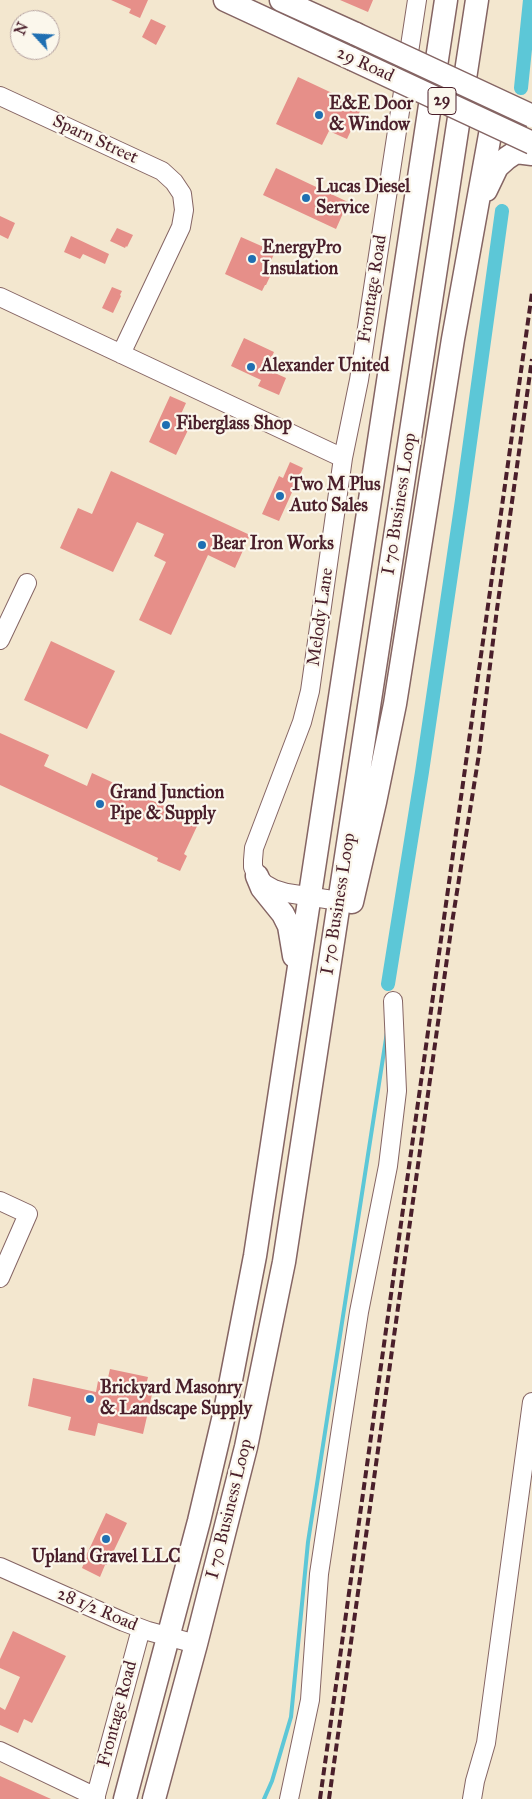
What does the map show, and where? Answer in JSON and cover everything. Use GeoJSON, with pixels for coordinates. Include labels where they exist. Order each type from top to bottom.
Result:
{"type":"FeatureCollection","features":[{"type":"Feature","properties":{"kind":"main road","name":"29 Road"},"geometry":{"type":"LineString","coordinates":[[225,0],[532,143]]}},
{"type":"Feature","properties":{"kind":"main road","name":"29 Road"},"geometry":{"type":"LineString","coordinates":[[281,0],[532,116]]}},
{"type":"Feature","properties":{"kind":"main road","name":"I 70 Business Loop"},"geometry":{"type":"LineString","coordinates":[[125,1799],[199,1521],[225,1411],[254,1256],[295,999],[446,0]]}},
{"type":"Feature","properties":{"kind":"main road"},"geometry":{"type":"LineString","coordinates":[[452,160],[462,0]]}},
{"type":"Feature","properties":{"kind":"main road","name":"I 70 Business Loop"},"geometry":{"type":"LineString","coordinates":[[154,1799],[246,1447],[284,1262],[477,0]]}},
{"type":"Feature","properties":{"kind":"main road"},"geometry":{"type":"LineString","coordinates":[[320,1029],[356,887],[395,704],[453,338],[496,99]]}},
{"type":"Feature","properties":{"kind":"main road"},"geometry":{"type":"LineString","coordinates":[[476,212],[497,167],[516,152],[532,154]]}},
{"type":"Feature","properties":{"kind":"main road"},"geometry":{"type":"LineString","coordinates":[[257,876],[262,888],[283,914],[289,926],[294,951],[295,999]]}},
{"type":"Feature","properties":{"kind":"street","name":"Frontage Road"},"geometry":{"type":"LineString","coordinates":[[342,458],[360,380],[417,0]]}},
{"type":"Feature","properties":{"kind":"street","name":"Sparn Street"},"geometry":{"type":"LineString","coordinates":[[0,96],[162,171],[174,182],[182,194],[184,210],[181,227],[121,354]]}},
{"type":"Feature","properties":{"kind":"street"},"geometry":{"type":"LineString","coordinates":[[0,297],[342,458]]}},
{"type":"Feature","properties":{"kind":"street","name":"Melody Lane"},"geometry":{"type":"LineString","coordinates":[[257,876],[253,867],[254,848],[302,722],[310,691],[342,458]]}},
{"type":"Feature","properties":{"kind":"street"},"geometry":{"type":"LineString","coordinates":[[0,640],[26,583]]}},
{"type":"Feature","properties":{"kind":"street"},"geometry":{"type":"LineString","coordinates":[[257,876],[274,889],[339,901]]}},
{"type":"Feature","properties":{"kind":"street"},"geometry":{"type":"LineString","coordinates":[[289,1799],[310,1700],[319,1574],[342,1418],[359,1312],[388,1166],[397,1090],[393,1002]]}},
{"type":"Feature","properties":{"kind":"street"},"geometry":{"type":"LineString","coordinates":[[0,1202],[28,1214],[0,1278]]}},
{"type":"Feature","properties":{"kind":"street"},"geometry":{"type":"LineString","coordinates":[[472,1799],[486,1743],[532,1402]]}},
{"type":"Feature","properties":{"kind":"street","name":"28 1/2 Road"},"geometry":{"type":"LineString","coordinates":[[0,1568],[74,1602],[141,1629],[196,1644]]}},
{"type":"Feature","properties":{"kind":"street","name":"Frontage Road"},"geometry":{"type":"LineString","coordinates":[[96,1798],[141,1629]]}},
{"type":"Feature","properties":{"kind":"street"},"geometry":{"type":"LineString","coordinates":[[0,1752],[96,1798]]}},
{"type":"Feature","properties":{"kind":"building"},"geometry":{"type":"Polygon","coordinates":[[[111,0],[148,0],[140,18],[129,13],[131,9],[111,0]]]}},
{"type":"Feature","properties":{"kind":"building"},"geometry":{"type":"Polygon","coordinates":[[[340,0],[373,0],[368,12],[340,0]]]}},
{"type":"Feature","properties":{"kind":"building"},"geometry":{"type":"Polygon","coordinates":[[[151,19],[166,26],[156,45],[142,37],[151,19]]]}},
{"type":"Feature","properties":{"kind":"building","name":"E&E Door & Window"},"geometry":{"type":"Polygon","coordinates":[[[298,77],[362,107],[347,139],[329,131],[322,145],[276,124],[298,77]]]}},
{"type":"Feature","properties":{"kind":"building","name":"Lucas Diesel Service"},"geometry":{"type":"Polygon","coordinates":[[[276,168],[348,202],[336,229],[263,195],[276,168]]]}},
{"type":"Feature","properties":{"kind":"building"},"geometry":{"type":"Polygon","coordinates":[[[0,216],[15,223],[8,239],[0,235],[0,216]]]}},
{"type":"Feature","properties":{"kind":"building"},"geometry":{"type":"Polygon","coordinates":[[[117,228],[133,235],[125,248],[110,241],[117,228]]]}},
{"type":"Feature","properties":{"kind":"building"},"geometry":{"type":"Polygon","coordinates":[[[71,236],[109,254],[105,264],[83,254],[80,259],[64,252],[71,236]]]}},
{"type":"Feature","properties":{"kind":"building","name":"EnergyPro Insulation"},"geometry":{"type":"Polygon","coordinates":[[[241,237],[275,252],[269,265],[274,268],[262,291],[225,274],[241,237]]]}},
{"type":"Feature","properties":{"kind":"building"},"geometry":{"type":"Polygon","coordinates":[[[112,287],[122,291],[113,313],[102,308],[112,287]]]}},
{"type":"Feature","properties":{"kind":"building","name":"Alexander United"},"geometry":{"type":"Polygon","coordinates":[[[244,338],[274,352],[266,369],[286,378],[279,395],[258,386],[261,380],[231,366],[244,338]]]}},
{"type":"Feature","properties":{"kind":"building","name":"Fiberglass Shop"},"geometry":{"type":"Polygon","coordinates":[[[170,396],[186,403],[177,423],[189,428],[176,455],[149,442],[170,396]]]}},
{"type":"Feature","properties":{"kind":"building","name":"Two M Plus Auto Sales"},"geometry":{"type":"Polygon","coordinates":[[[290,462],[303,468],[279,521],[262,514],[279,476],[283,478],[290,462]]]}},
{"type":"Feature","properties":{"kind":"building","name":"Bear Iron Works"},"geometry":{"type":"Polygon","coordinates":[[[111,471],[250,535],[235,568],[208,555],[171,635],[139,620],[166,562],[154,556],[164,534],[137,522],[113,572],[60,548],[78,508],[92,514],[111,471]]]}},
{"type":"Feature","properties":{"kind":"building"},"geometry":{"type":"Polygon","coordinates":[[[51,641],[115,671],[87,729],[24,700],[51,641]]]}},
{"type":"Feature","properties":{"kind":"building","name":"Grand Junction Pipe & Supply"},"geometry":{"type":"Polygon","coordinates":[[[0,733],[49,755],[44,766],[87,786],[92,773],[199,822],[184,854],[187,856],[180,871],[157,861],[158,858],[0,785],[0,733]]]}},
{"type":"Feature","properties":{"kind":"building","name":"Brickyard Masonry & Landscape Supply"},"geometry":{"type":"Polygon","coordinates":[[[110,1369],[148,1377],[145,1389],[153,1390],[143,1434],[98,1423],[95,1436],[68,1430],[71,1417],[28,1406],[33,1378],[96,1392],[98,1381],[107,1382],[110,1369]]]}},
{"type":"Feature","properties":{"kind":"building","name":"Upland Gravel LLC"},"geometry":{"type":"Polygon","coordinates":[[[106,1513],[127,1523],[100,1577],[82,1568],[106,1513]]]}},
{"type":"Feature","properties":{"kind":"building"},"geometry":{"type":"Polygon","coordinates":[[[13,1631],[66,1656],[32,1723],[24,1719],[18,1733],[0,1725],[0,1707],[5,1710],[20,1677],[0,1668],[0,1659],[13,1631]]]}},
{"type":"Feature","properties":{"kind":"building"},"geometry":{"type":"Polygon","coordinates":[[[0,1776],[51,1799],[0,1799],[0,1776]]]}},
{"type":"Feature","properties":{"kind":"waterway"},"geometry":{"type":"LineString","coordinates":[[521,88],[530,0]]}},
{"type":"Feature","properties":{"kind":"waterway"},"geometry":{"type":"LineString","coordinates":[[388,984],[422,772],[502,211]]}},
{"type":"Feature","properties":{"kind":"waterway"},"geometry":{"type":"LineString","coordinates":[[264,1799],[272,1781],[291,1717],[308,1542],[387,1032]]}},
{"type":"Feature","properties":{"kind":"railway"},"geometry":{"type":"LineString","coordinates":[[320,1799],[532,293]]}},
{"type":"Feature","properties":{"kind":"railway"},"geometry":{"type":"LineString","coordinates":[[329,1799],[452,923],[479,754],[532,359]]}},
{"type":"Feature","properties":{"kind":"place","name":"E&E Door & Window"},"geometry":{"type":"Point","coordinates":[319,115]}},
{"type":"Feature","properties":{"kind":"place","name":"Lucas Diesel Service"},"geometry":{"type":"Point","coordinates":[306,198]}},
{"type":"Feature","properties":{"kind":"place","name":"EnergyPro Insulation"},"geometry":{"type":"Point","coordinates":[252,259]}},
{"type":"Feature","properties":{"kind":"place","name":"Alexander United"},"geometry":{"type":"Point","coordinates":[251,367]}},
{"type":"Feature","properties":{"kind":"place","name":"Fiberglass Shop"},"geometry":{"type":"Point","coordinates":[166,425]}},
{"type":"Feature","properties":{"kind":"place","name":"Two M Plus Auto Sales"},"geometry":{"type":"Point","coordinates":[280,496]}},
{"type":"Feature","properties":{"kind":"place","name":"Bear Iron Works"},"geometry":{"type":"Point","coordinates":[202,545]}},
{"type":"Feature","properties":{"kind":"place","name":"Grand Junction Pipe & Supply"},"geometry":{"type":"Point","coordinates":[100,804]}},
{"type":"Feature","properties":{"kind":"place","name":"Brickyard Masonry & Landscape Supply"},"geometry":{"type":"Point","coordinates":[90,1399]}},
{"type":"Feature","properties":{"kind":"place","name":"Upland Gravel LLC"},"geometry":{"type":"Point","coordinates":[106,1539]}}]}
